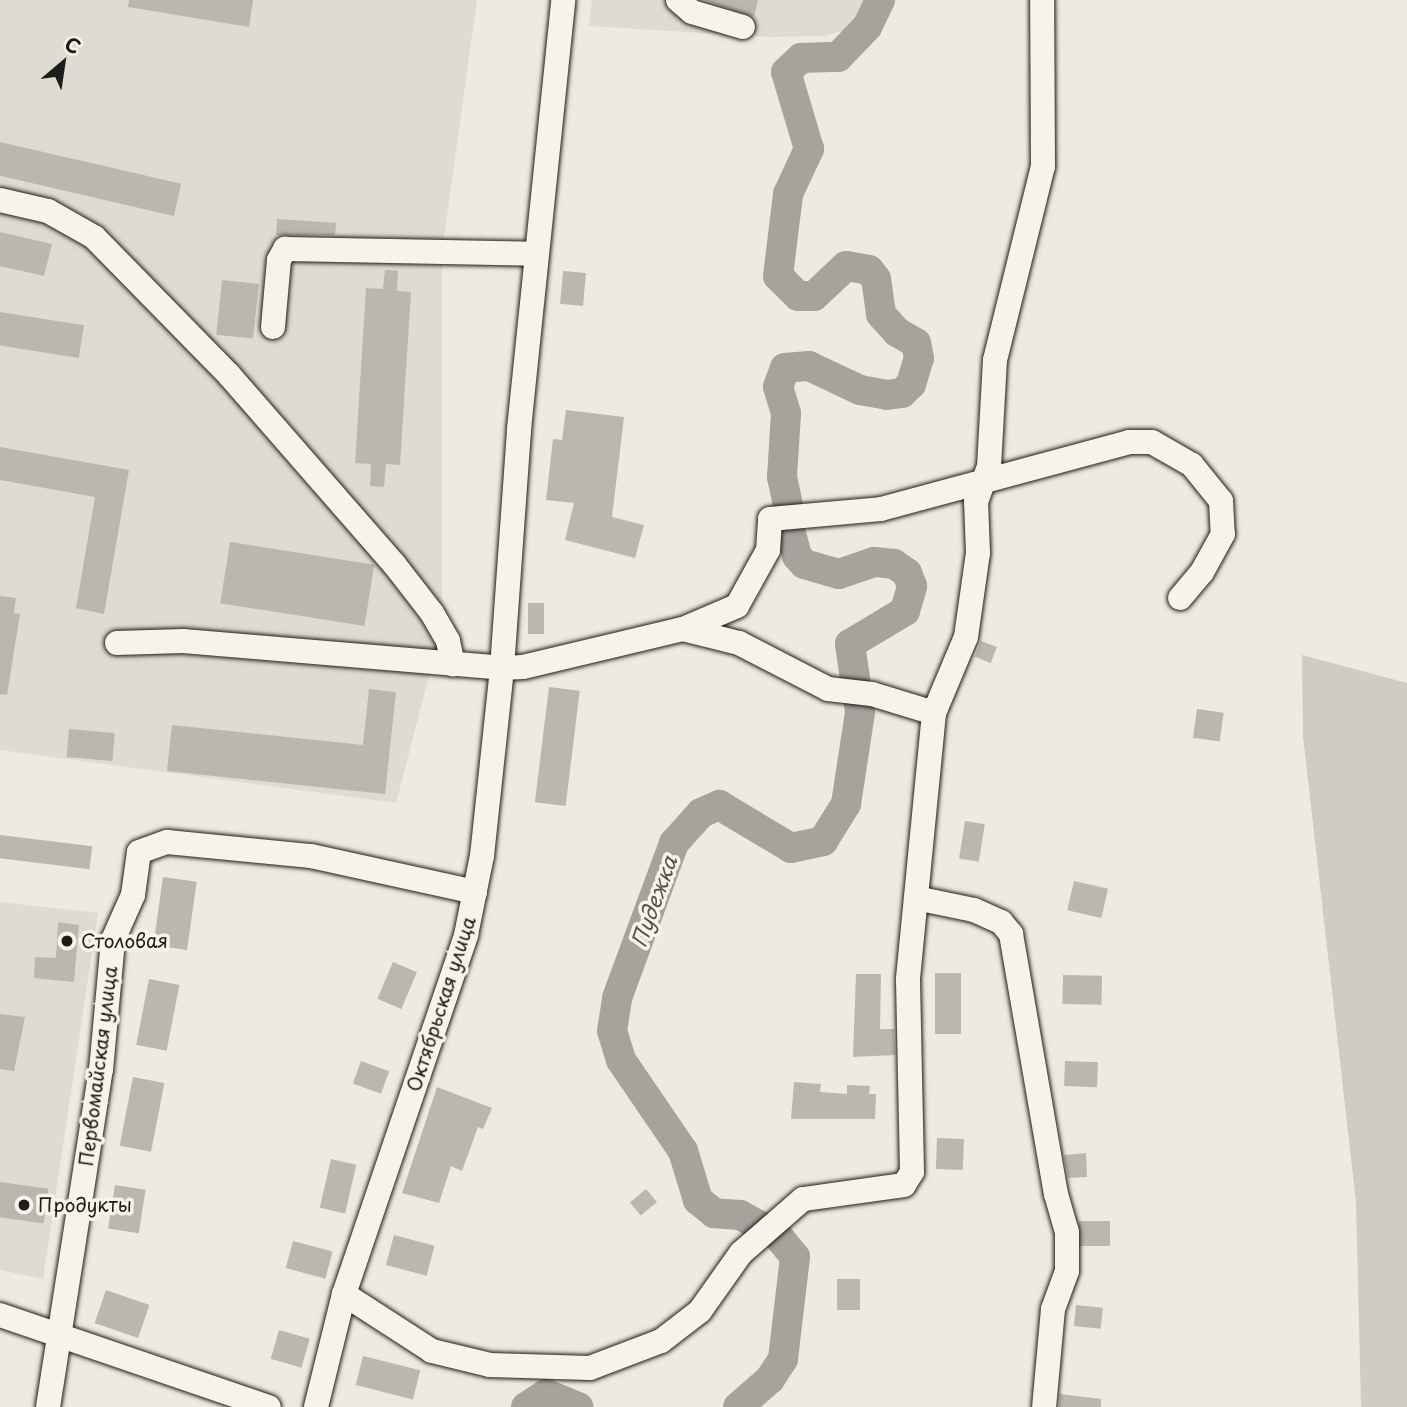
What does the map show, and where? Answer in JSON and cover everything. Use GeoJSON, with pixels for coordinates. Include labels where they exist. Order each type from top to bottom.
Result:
{"type":"FeatureCollection","features":[{"type":"Feature","properties":{"kind":"street","name":"Октябрьская улица"},"geometry":{"type":"LineString","coordinates":[[316,1407],[344,1294],[453,979],[475,892],[502,668],[536,254],[563,0]]}},
{"type":"Feature","properties":{"kind":"street"},"geometry":{"type":"LineString","coordinates":[[678,0],[691,12],[743,27]]}},
{"type":"Feature","properties":{"kind":"street"},"geometry":{"type":"LineString","coordinates":[[344,1294],[432,1351],[490,1365],[590,1368],[619,1361],[661,1341],[700,1311],[766,1230],[803,1199],[904,1185],[912,1172],[908,980],[934,713],[966,637],[978,553],[976,502],[989,467],[999,338],[1043,166],[1042,0]]}},
{"type":"Feature","properties":{"kind":"street"},"geometry":{"type":"LineString","coordinates":[[0,200],[48,211],[94,237],[229,375],[394,564],[432,613],[448,641],[453,664]]}},
{"type":"Feature","properties":{"kind":"street"},"geometry":{"type":"LineString","coordinates":[[273,327],[279,260],[285,249],[536,254]]}},
{"type":"Feature","properties":{"kind":"street"},"geometry":{"type":"LineString","coordinates":[[117,643],[183,642],[502,668],[523,667],[683,629],[737,606],[768,550],[767,523],[789,515],[853,514],[923,494],[983,483],[1129,442],[1152,442],[1192,464],[1221,501],[1223,534],[1202,572],[1180,598]]}},
{"type":"Feature","properties":{"kind":"street"},"geometry":{"type":"LineString","coordinates":[[683,629],[739,643],[813,683],[843,693],[872,694],[934,713]]}},
{"type":"Feature","properties":{"kind":"street","name":"Первомайская улица"},"geometry":{"type":"LineString","coordinates":[[48,1407],[101,1070],[113,940],[133,895],[139,852],[167,842],[311,856],[475,892]]}},
{"type":"Feature","properties":{"kind":"street"},"geometry":{"type":"LineString","coordinates":[[916,898],[974,911],[1001,922],[1011,934],[1056,1194],[1067,1233],[1067,1271],[1053,1309],[1044,1407]]}},
{"type":"Feature","properties":{"kind":"street"},"geometry":{"type":"LineString","coordinates":[[0,1315],[269,1407]]}},
{"type":"Feature","properties":{"kind":"shaded area"},"geometry":{"type":"Polygon","coordinates":[[[0,0],[477,0],[442,252],[442,627],[396,803],[0,750],[0,0]]]}},
{"type":"Feature","properties":{"kind":"shaded area"},"geometry":{"type":"Polygon","coordinates":[[[592,0],[868,0],[850,29],[824,36],[769,37],[589,26],[592,0]]]}},
{"type":"Feature","properties":{"kind":"shaded area"},"geometry":{"type":"Polygon","coordinates":[[[1302,655],[1407,683],[1407,1407],[1361,1407],[1356,1202],[1303,736],[1302,655]]]}},
{"type":"Feature","properties":{"kind":"shaded area"},"geometry":{"type":"Polygon","coordinates":[[[0,902],[98,913],[43,1279],[0,1270],[0,902]]]}},
{"type":"Feature","properties":{"kind":"building"},"geometry":{"type":"Polygon","coordinates":[[[129,0],[253,0],[249,27],[128,7],[129,0]]]}},
{"type":"Feature","properties":{"kind":"building"},"geometry":{"type":"Polygon","coordinates":[[[704,0],[758,0],[754,17],[704,0]]]}},
{"type":"Feature","properties":{"kind":"building"},"geometry":{"type":"Polygon","coordinates":[[[0,142],[181,184],[174,216],[0,176],[0,142]]]}},
{"type":"Feature","properties":{"kind":"building"},"geometry":{"type":"Polygon","coordinates":[[[277,219],[336,223],[335,235],[276,235],[277,219]]]}},
{"type":"Feature","properties":{"kind":"building"},"geometry":{"type":"Polygon","coordinates":[[[0,232],[52,244],[44,276],[0,266],[0,232]]]}},
{"type":"Feature","properties":{"kind":"building"},"geometry":{"type":"Polygon","coordinates":[[[385,270],[398,271],[397,291],[411,292],[400,465],[386,464],[384,487],[370,486],[371,464],[355,463],[366,288],[383,289],[385,270]]]}},
{"type":"Feature","properties":{"kind":"building"},"geometry":{"type":"Polygon","coordinates":[[[563,271],[586,273],[583,306],[560,304],[563,271]]]}},
{"type":"Feature","properties":{"kind":"building"},"geometry":{"type":"Polygon","coordinates":[[[222,280],[259,284],[253,339],[216,335],[222,280]]]}},
{"type":"Feature","properties":{"kind":"building"},"geometry":{"type":"Polygon","coordinates":[[[0,312],[84,325],[79,358],[0,345],[0,312]]]}},
{"type":"Feature","properties":{"kind":"building"},"geometry":{"type":"Polygon","coordinates":[[[566,410],[624,417],[612,517],[644,525],[635,558],[565,540],[574,503],[546,500],[553,439],[562,440],[566,410]]]}},
{"type":"Feature","properties":{"kind":"building"},"geometry":{"type":"Polygon","coordinates":[[[0,447],[129,470],[104,614],[76,608],[95,497],[0,480],[0,447]]]}},
{"type":"Feature","properties":{"kind":"building"},"geometry":{"type":"Polygon","coordinates":[[[230,542],[374,565],[365,626],[220,603],[230,542]]]}},
{"type":"Feature","properties":{"kind":"building"},"geometry":{"type":"Polygon","coordinates":[[[0,596],[16,598],[14,613],[20,614],[7,695],[0,694],[0,596]]]}},
{"type":"Feature","properties":{"kind":"building"},"geometry":{"type":"Polygon","coordinates":[[[528,603],[544,603],[544,634],[528,634],[528,603]]]}},
{"type":"Feature","properties":{"kind":"building"},"geometry":{"type":"Polygon","coordinates":[[[981,641],[997,647],[991,663],[975,657],[981,641]]]}},
{"type":"Feature","properties":{"kind":"building"},"geometry":{"type":"Polygon","coordinates":[[[549,687],[580,691],[566,806],[535,802],[549,687]]]}},
{"type":"Feature","properties":{"kind":"building"},"geometry":{"type":"Polygon","coordinates":[[[369,689],[396,692],[385,794],[167,771],[172,725],[363,745],[369,689]]]}},
{"type":"Feature","properties":{"kind":"building"},"geometry":{"type":"Polygon","coordinates":[[[1197,709],[1224,713],[1220,741],[1193,738],[1197,709]]]}},
{"type":"Feature","properties":{"kind":"building"},"geometry":{"type":"Polygon","coordinates":[[[69,729],[115,733],[112,761],[67,757],[69,729]]]}},
{"type":"Feature","properties":{"kind":"building"},"geometry":{"type":"Polygon","coordinates":[[[965,821],[985,824],[979,862],[959,859],[965,821]]]}},
{"type":"Feature","properties":{"kind":"building"},"geometry":{"type":"Polygon","coordinates":[[[0,835],[92,846],[90,869],[0,858],[0,835]]]}},
{"type":"Feature","properties":{"kind":"building"},"geometry":{"type":"Polygon","coordinates":[[[163,877],[197,882],[187,950],[153,945],[163,877]]]}},
{"type":"Feature","properties":{"kind":"building"},"geometry":{"type":"Polygon","coordinates":[[[1074,881],[1108,889],[1101,918],[1067,910],[1074,881]]]}},
{"type":"Feature","properties":{"kind":"building","name":"Столовая"},"geometry":{"type":"Polygon","coordinates":[[[58,922],[79,925],[74,982],[34,978],[35,957],[56,958],[58,922]]]}},
{"type":"Feature","properties":{"kind":"building"},"geometry":{"type":"Polygon","coordinates":[[[393,962],[417,972],[401,1009],[377,999],[393,962]]]}},
{"type":"Feature","properties":{"kind":"building"},"geometry":{"type":"Polygon","coordinates":[[[935,973],[961,973],[961,1034],[935,1034],[935,973]]]}},
{"type":"Feature","properties":{"kind":"building"},"geometry":{"type":"Polygon","coordinates":[[[856,974],[881,974],[880,1029],[894,1029],[895,1055],[853,1057],[856,974]]]}},
{"type":"Feature","properties":{"kind":"building"},"geometry":{"type":"Polygon","coordinates":[[[1063,975],[1102,976],[1101,1005],[1062,1004],[1063,975]]]}},
{"type":"Feature","properties":{"kind":"building"},"geometry":{"type":"Polygon","coordinates":[[[149,979],[179,985],[167,1051],[136,1045],[149,979]]]}},
{"type":"Feature","properties":{"kind":"building"},"geometry":{"type":"Polygon","coordinates":[[[0,1014],[25,1017],[14,1071],[0,1069],[0,1014]]]}},
{"type":"Feature","properties":{"kind":"building"},"geometry":{"type":"Polygon","coordinates":[[[361,1061],[389,1071],[381,1094],[353,1084],[361,1061]]]}},
{"type":"Feature","properties":{"kind":"building"},"geometry":{"type":"Polygon","coordinates":[[[1065,1061],[1098,1062],[1097,1087],[1064,1086],[1065,1061]]]}},
{"type":"Feature","properties":{"kind":"building"},"geometry":{"type":"Polygon","coordinates":[[[133,1077],[164,1083],[151,1152],[120,1146],[133,1077]]]}},
{"type":"Feature","properties":{"kind":"building"},"geometry":{"type":"Polygon","coordinates":[[[794,1082],[821,1084],[820,1092],[847,1094],[847,1085],[870,1086],[869,1094],[876,1094],[875,1119],[791,1119],[794,1082]]]}},
{"type":"Feature","properties":{"kind":"building"},"geometry":{"type":"Polygon","coordinates":[[[437,1087],[492,1108],[483,1129],[478,1127],[462,1171],[451,1166],[439,1203],[402,1193],[437,1087]]]}},
{"type":"Feature","properties":{"kind":"building"},"geometry":{"type":"Polygon","coordinates":[[[937,1138],[964,1139],[963,1170],[936,1169],[937,1138]]]}},
{"type":"Feature","properties":{"kind":"building"},"geometry":{"type":"Polygon","coordinates":[[[1086,1153],[1087,1177],[1068,1178],[1064,1155],[1086,1153]]]}},
{"type":"Feature","properties":{"kind":"building"},"geometry":{"type":"Polygon","coordinates":[[[331,1159],[356,1165],[345,1214],[320,1208],[331,1159]]]}},
{"type":"Feature","properties":{"kind":"building"},"geometry":{"type":"Polygon","coordinates":[[[0,1182],[49,1189],[44,1223],[0,1217],[0,1182]]]}},
{"type":"Feature","properties":{"kind":"building"},"geometry":{"type":"Polygon","coordinates":[[[115,1185],[146,1190],[139,1233],[108,1228],[115,1185]]]}},
{"type":"Feature","properties":{"kind":"building"},"geometry":{"type":"Polygon","coordinates":[[[646,1189],[657,1202],[641,1216],[630,1202],[646,1189]]]}},
{"type":"Feature","properties":{"kind":"building"},"geometry":{"type":"Polygon","coordinates":[[[1079,1221],[1110,1221],[1110,1246],[1079,1246],[1079,1221]]]}},
{"type":"Feature","properties":{"kind":"building"},"geometry":{"type":"Polygon","coordinates":[[[394,1235],[435,1246],[427,1276],[386,1265],[394,1235]]]}},
{"type":"Feature","properties":{"kind":"building"},"geometry":{"type":"Polygon","coordinates":[[[293,1241],[333,1252],[325,1279],[286,1268],[293,1241]]]}},
{"type":"Feature","properties":{"kind":"building"},"geometry":{"type":"Polygon","coordinates":[[[837,1279],[860,1279],[860,1310],[837,1310],[837,1279]]]}},
{"type":"Feature","properties":{"kind":"building"},"geometry":{"type":"Polygon","coordinates":[[[106,1290],[149,1305],[138,1338],[95,1323],[106,1290]]]}},
{"type":"Feature","properties":{"kind":"building"},"geometry":{"type":"Polygon","coordinates":[[[1076,1305],[1103,1308],[1101,1329],[1074,1326],[1076,1305]]]}},
{"type":"Feature","properties":{"kind":"building"},"geometry":{"type":"Polygon","coordinates":[[[279,1330],[310,1339],[301,1368],[271,1359],[279,1330]]]}},
{"type":"Feature","properties":{"kind":"building"},"geometry":{"type":"Polygon","coordinates":[[[363,1356],[420,1370],[413,1399],[356,1385],[363,1356]]]}},
{"type":"Feature","properties":{"kind":"building"},"geometry":{"type":"Polygon","coordinates":[[[1060,1394],[1101,1399],[1101,1407],[1059,1407],[1060,1394]]]}},
{"type":"Feature","properties":{"kind":"waterway","name":"Пудежка"},"geometry":{"type":"LineString","coordinates":[[788,505],[782,477],[786,413],[778,387],[785,368],[809,366],[860,390],[887,395],[902,393],[911,384],[919,358],[916,343],[897,332],[881,314],[876,279],[869,270],[846,266],[814,296],[798,296],[778,276],[788,194],[809,149],[786,72],[801,58],[838,57],[867,27],[880,0]]}},
{"type":"Feature","properties":{"kind":"waterway","name":"Пудежка"},"geometry":{"type":"LineString","coordinates":[[738,1407],[770,1379],[783,1359],[795,1257],[777,1235],[740,1215],[714,1213],[698,1200],[683,1151],[621,1060],[612,1031],[617,998],[674,843],[701,813],[719,805],[791,848],[823,841],[846,804],[860,712],[850,644],[905,611],[912,586],[907,573],[894,564],[874,562],[839,574],[804,564],[797,556],[790,529]]}},
{"type":"Feature","properties":{"kind":"waterway","name":"Пудежка"},"geometry":{"type":"LineString","coordinates":[[526,1407],[546,1394],[578,1407]]}},
{"type":"Feature","properties":{"kind":"place","name":"Столовая"},"geometry":{"type":"Point","coordinates":[67,941]}},
{"type":"Feature","properties":{"kind":"place","name":"Продукты"},"geometry":{"type":"Point","coordinates":[24,1205]}}]}
